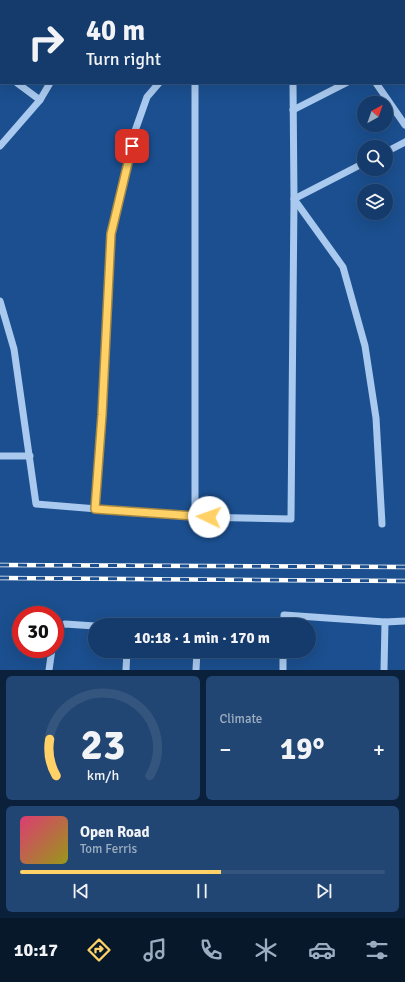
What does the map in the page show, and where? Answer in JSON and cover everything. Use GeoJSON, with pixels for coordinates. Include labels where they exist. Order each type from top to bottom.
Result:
{"type":"FeatureCollection","features":[{"type":"Feature","properties":{"kind":"street"},"geometry":{"type":"LineString","coordinates":[[17,84],[40,100]]}},
{"type":"Feature","properties":{"kind":"street"},"geometry":{"type":"LineString","coordinates":[[0,146],[40,100],[49,84]]}},
{"type":"Feature","properties":{"kind":"street"},"geometry":{"type":"LineString","coordinates":[[95,509],[102,415],[111,234],[135,131],[147,97],[158,84]]}},
{"type":"Feature","properties":{"kind":"street"},"geometry":{"type":"LineString","coordinates":[[195,84],[195,517]]}},
{"type":"Feature","properties":{"kind":"street"},"geometry":{"type":"LineString","coordinates":[[0,301],[14,350],[36,504],[195,517],[291,520],[294,199],[293,84]]}},
{"type":"Feature","properties":{"kind":"street"},"geometry":{"type":"LineString","coordinates":[[293,110],[344,84]]}},
{"type":"Feature","properties":{"kind":"street"},"geometry":{"type":"LineString","coordinates":[[377,84],[405,125]]}},
{"type":"Feature","properties":{"kind":"street"},"geometry":{"type":"LineString","coordinates":[[393,148],[405,142]]}},
{"type":"Feature","properties":{"kind":"street"},"geometry":{"type":"LineString","coordinates":[[294,199],[357,167]]}},
{"type":"Feature","properties":{"kind":"street"},"geometry":{"type":"LineString","coordinates":[[294,199],[343,267],[365,346],[376,418],[382,524]]}},
{"type":"Feature","properties":{"kind":"street"},"geometry":{"type":"LineString","coordinates":[[0,456],[30,456]]}},
{"type":"Feature","properties":{"kind":"street"},"geometry":{"type":"LineString","coordinates":[[284,618],[284,615],[385,622],[405,621]]}},
{"type":"Feature","properties":{"kind":"street"},"geometry":{"type":"LineString","coordinates":[[384,670],[385,622]]}},
{"type":"Feature","properties":{"kind":"street"},"geometry":{"type":"LineString","coordinates":[[64,624],[88,626]]}},
{"type":"Feature","properties":{"kind":"street"},"geometry":{"type":"LineString","coordinates":[[50,670],[51,658]]}},
{"type":"Feature","properties":{"kind":"street"},"geometry":{"type":"LineString","coordinates":[[126,670],[127,658]]}},
{"type":"Feature","properties":{"kind":"street"},"geometry":{"type":"LineString","coordinates":[[196,670],[197,658]]}},
{"type":"Feature","properties":{"kind":"street"},"geometry":{"type":"LineString","coordinates":[[283,658],[283,670]]}},
{"type":"Feature","properties":{"kind":"railway"},"geometry":{"type":"LineString","coordinates":[[0,565],[405,567]]}},
{"type":"Feature","properties":{"kind":"railway"},"geometry":{"type":"LineString","coordinates":[[0,578],[405,581]]}},
{"type":"Feature","properties":{"kind":"route"},"geometry":{"type":"LineString","coordinates":[[132,146],[111,234],[102,415],[95,509],[209,517]]}}]}
